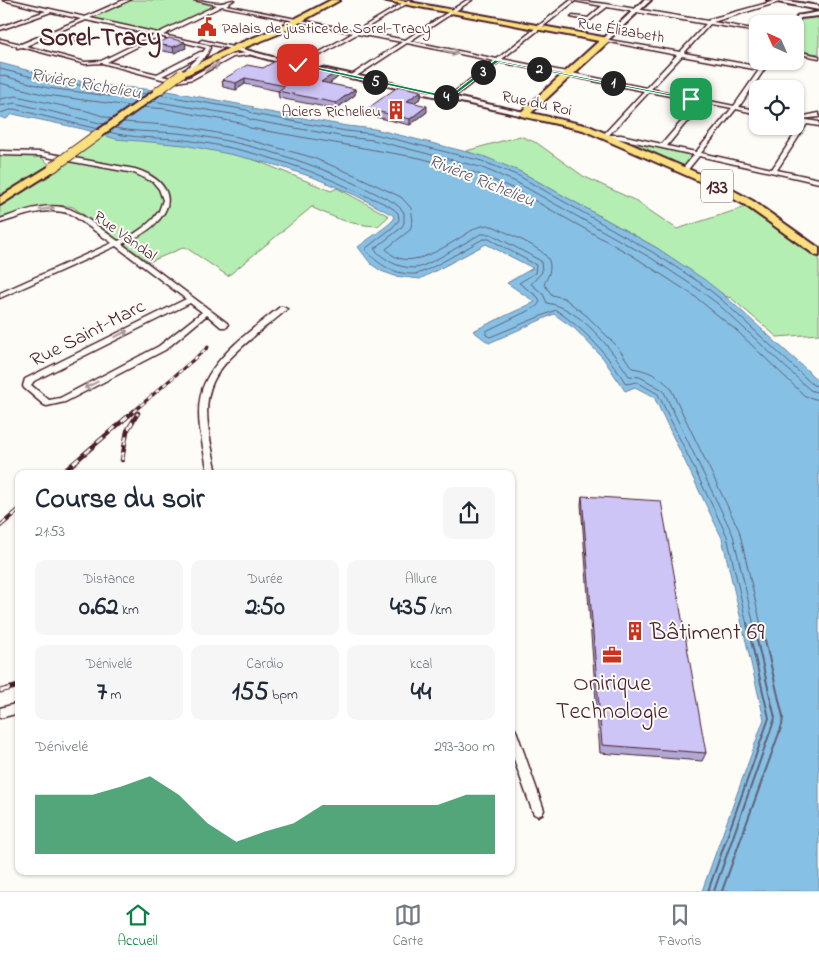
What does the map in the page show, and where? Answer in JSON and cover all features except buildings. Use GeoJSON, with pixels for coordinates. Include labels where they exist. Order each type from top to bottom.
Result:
{"type":"FeatureCollection","features":[{"type":"Feature","properties":{"kind":"main road"},"geometry":{"type":"LineString","coordinates":[[0,202],[53,167],[182,74],[241,52],[336,0]]}},
{"type":"Feature","properties":{"kind":"main road","name":"Rue Élizabeth"},"geometry":{"type":"LineString","coordinates":[[386,0],[408,2],[451,12],[604,40]]}},
{"type":"Feature","properties":{"kind":"main road"},"geometry":{"type":"LineString","coordinates":[[524,114],[648,0]]}},
{"type":"Feature","properties":{"kind":"main road"},"geometry":{"type":"LineString","coordinates":[[776,0],[809,3],[819,8]]}},
{"type":"Feature","properties":{"kind":"main road"},"geometry":{"type":"LineString","coordinates":[[776,0],[797,7],[801,14]]}},
{"type":"Feature","properties":{"kind":"main road"},"geometry":{"type":"LineString","coordinates":[[801,14],[809,3]]}},
{"type":"Feature","properties":{"kind":"main road"},"geometry":{"type":"LineString","coordinates":[[801,14],[819,14]]}},
{"type":"Feature","properties":{"kind":"main road","name":"Rue du Roi"},"geometry":{"type":"LineString","coordinates":[[241,52],[586,128],[605,136]]}},
{"type":"Feature","properties":{"kind":"main road","name":"133"},"geometry":{"type":"LineString","coordinates":[[605,136],[684,171],[749,203],[819,253]]}},
{"type":"Feature","properties":{"kind":"street","name":"Rue du Roi"},"geometry":{"type":"LineString","coordinates":[[6,0],[160,34],[206,46],[208,48],[206,51]]}},
{"type":"Feature","properties":{"kind":"street"},"geometry":{"type":"LineString","coordinates":[[17,2],[23,0]]}},
{"type":"Feature","properties":{"kind":"street"},"geometry":{"type":"LineString","coordinates":[[18,47],[128,0]]}},
{"type":"Feature","properties":{"kind":"street"},"geometry":{"type":"LineString","coordinates":[[196,0],[749,110]]}},
{"type":"Feature","properties":{"kind":"street"},"geometry":{"type":"LineString","coordinates":[[0,40],[18,47],[89,64],[102,62],[232,0]]}},
{"type":"Feature","properties":{"kind":"street"},"geometry":{"type":"LineString","coordinates":[[352,76],[470,0]]}},
{"type":"Feature","properties":{"kind":"street"},"geometry":{"type":"LineString","coordinates":[[450,98],[574,0],[749,30]]}},
{"type":"Feature","properties":{"kind":"street"},"geometry":{"type":"LineString","coordinates":[[605,136],[709,23],[716,18],[776,0]]}},
{"type":"Feature","properties":{"kind":"street"},"geometry":{"type":"LineString","coordinates":[[301,65],[408,2]]}},
{"type":"Feature","properties":{"kind":"street"},"geometry":{"type":"LineString","coordinates":[[573,17],[589,20],[606,5]]}},
{"type":"Feature","properties":{"kind":"street"},"geometry":{"type":"LineString","coordinates":[[0,29],[51,10]]}},
{"type":"Feature","properties":{"kind":"street"},"geometry":{"type":"LineString","coordinates":[[50,33],[87,42]]}},
{"type":"Feature","properties":{"kind":"street","name":"Rue du Roi"},"geometry":{"type":"LineString","coordinates":[[160,34],[172,35],[241,52]]}},
{"type":"Feature","properties":{"kind":"street","name":"Rue Élizabeth"},"geometry":{"type":"LineString","coordinates":[[604,40],[749,67]]}},
{"type":"Feature","properties":{"kind":"street"},"geometry":{"type":"LineString","coordinates":[[206,51],[182,74],[191,78],[241,52]]}},
{"type":"Feature","properties":{"kind":"street"},"geometry":{"type":"LineString","coordinates":[[158,76],[206,51]]}},
{"type":"Feature","properties":{"kind":"street"},"geometry":{"type":"LineString","coordinates":[[804,54],[819,57]]}},
{"type":"Feature","properties":{"kind":"street"},"geometry":{"type":"LineString","coordinates":[[102,62],[169,79]]}},
{"type":"Feature","properties":{"kind":"street"},"geometry":{"type":"LineString","coordinates":[[684,171],[735,108],[761,70]]}},
{"type":"Feature","properties":{"kind":"street"},"geometry":{"type":"LineString","coordinates":[[663,147],[682,124],[696,114]]}},
{"type":"Feature","properties":{"kind":"street"},"geometry":{"type":"LineString","coordinates":[[804,118],[819,115]]}},
{"type":"Feature","properties":{"kind":"street"},"geometry":{"type":"LineString","coordinates":[[773,170],[805,122],[819,124]]}},
{"type":"Feature","properties":{"kind":"street","name":"Rue du Roi"},"geometry":{"type":"LineString","coordinates":[[605,136],[621,137],[819,181]]}},
{"type":"Feature","properties":{"kind":"street"},"geometry":{"type":"LineString","coordinates":[[0,153],[41,154],[135,171],[149,177],[160,185],[166,200],[161,214],[145,230],[0,296]]}},
{"type":"Feature","properties":{"kind":"street","name":"Rue Vandal"},"geometry":{"type":"LineString","coordinates":[[0,221],[44,209],[64,210],[73,213],[224,325]]}},
{"type":"Feature","properties":{"kind":"street","name":"Rue Saint-Marc"},"geometry":{"type":"LineString","coordinates":[[190,300],[28,381],[27,386],[49,404],[62,400],[155,352],[206,312]]}},
{"type":"Feature","properties":{"kind":"street"},"geometry":{"type":"LineString","coordinates":[[212,470],[204,408],[208,385],[221,365],[240,345],[283,309]]}},
{"type":"Feature","properties":{"kind":"street"},"geometry":{"type":"LineString","coordinates":[[0,713],[15,709]]}},
{"type":"Feature","properties":{"kind":"street"},"geometry":{"type":"LineString","coordinates":[[515,744],[538,810]]}},
{"type":"Feature","properties":{"kind":"green space"},"geometry":{"type":"Polygon","coordinates":[[[129,0],[196,0],[220,5],[159,34],[86,18],[129,0]]]}},
{"type":"Feature","properties":{"kind":"green space"},"geometry":{"type":"Polygon","coordinates":[[[819,15],[819,54],[804,52],[804,16],[819,15]]]}},
{"type":"Feature","properties":{"kind":"green space"},"geometry":{"type":"Polygon","coordinates":[[[106,132],[238,153],[331,191],[337,188],[389,216],[378,226],[352,223],[313,208],[313,206],[228,276],[185,247],[149,262],[73,207],[45,207],[0,221],[0,153],[41,154],[40,157],[53,167],[106,132]]]}},
{"type":"Feature","properties":{"kind":"green space"},"geometry":{"type":"Polygon","coordinates":[[[520,136],[537,143],[583,176],[634,200],[677,229],[752,205],[819,253],[819,334],[777,337],[731,298],[725,296],[657,248],[521,172],[466,151],[520,136]]]}},
{"type":"Feature","properties":{"kind":"green space"},"geometry":{"type":"Polygon","coordinates":[[[621,138],[697,155],[687,167],[621,138]]]}},
{"type":"Feature","properties":{"kind":"water","name":"Rivière Richelieu"},"geometry":{"type":"Polygon","coordinates":[[[0,63],[49,76],[111,86],[168,91],[254,107],[252,109],[347,126],[375,129],[483,156],[521,172],[657,248],[705,280],[725,296],[809,372],[819,383],[819,891],[702,891],[764,719],[722,538],[654,397],[635,387],[625,391],[603,358],[575,329],[554,314],[489,343],[473,331],[535,302],[507,283],[533,268],[486,244],[420,279],[395,276],[381,271],[371,264],[358,247],[391,222],[394,219],[393,215],[355,195],[315,178],[279,166],[184,145],[116,139],[83,129],[13,114],[6,119],[0,117],[0,63]]]}},
{"type":"Feature","properties":{"kind":"railway"},"geometry":{"type":"LineString","coordinates":[[133,412],[208,347]]}},
{"type":"Feature","properties":{"kind":"railway"},"geometry":{"type":"LineString","coordinates":[[66,470],[134,411]]}},
{"type":"Feature","properties":{"kind":"railway"},"geometry":{"type":"LineString","coordinates":[[122,460],[127,431],[138,413]]}},
{"type":"Feature","properties":{"kind":"railway"},"geometry":{"type":"LineString","coordinates":[[0,526],[15,513]]}},
{"type":"Feature","properties":{"kind":"railway"},"geometry":{"type":"LineString","coordinates":[[0,691],[15,687]]}},
{"type":"Feature","properties":{"kind":"place","name":"Palais de justice de Sorel-Tracy"},"geometry":{"type":"Point","coordinates":[207,27]}},
{"type":"Feature","properties":{"kind":"place","name":"Aciers Richelieu"},"geometry":{"type":"Point","coordinates":[396,110]}},
{"type":"Feature","properties":{"kind":"place","name":"Bâtiment 69"},"geometry":{"type":"Point","coordinates":[635,631]}},
{"type":"Feature","properties":{"kind":"place","name":"Onirique Technologie"},"geometry":{"type":"Point","coordinates":[612,655]}},
{"type":"Feature","properties":{"kind":"district","name":"Sorel-Tracy"},"geometry":{"type":"Point","coordinates":[100,36]}},
{"type":"Feature","properties":{"kind":"route"},"geometry":{"type":"LineString","coordinates":[[298,65],[450,98],[497,61],[691,99]]}}]}
